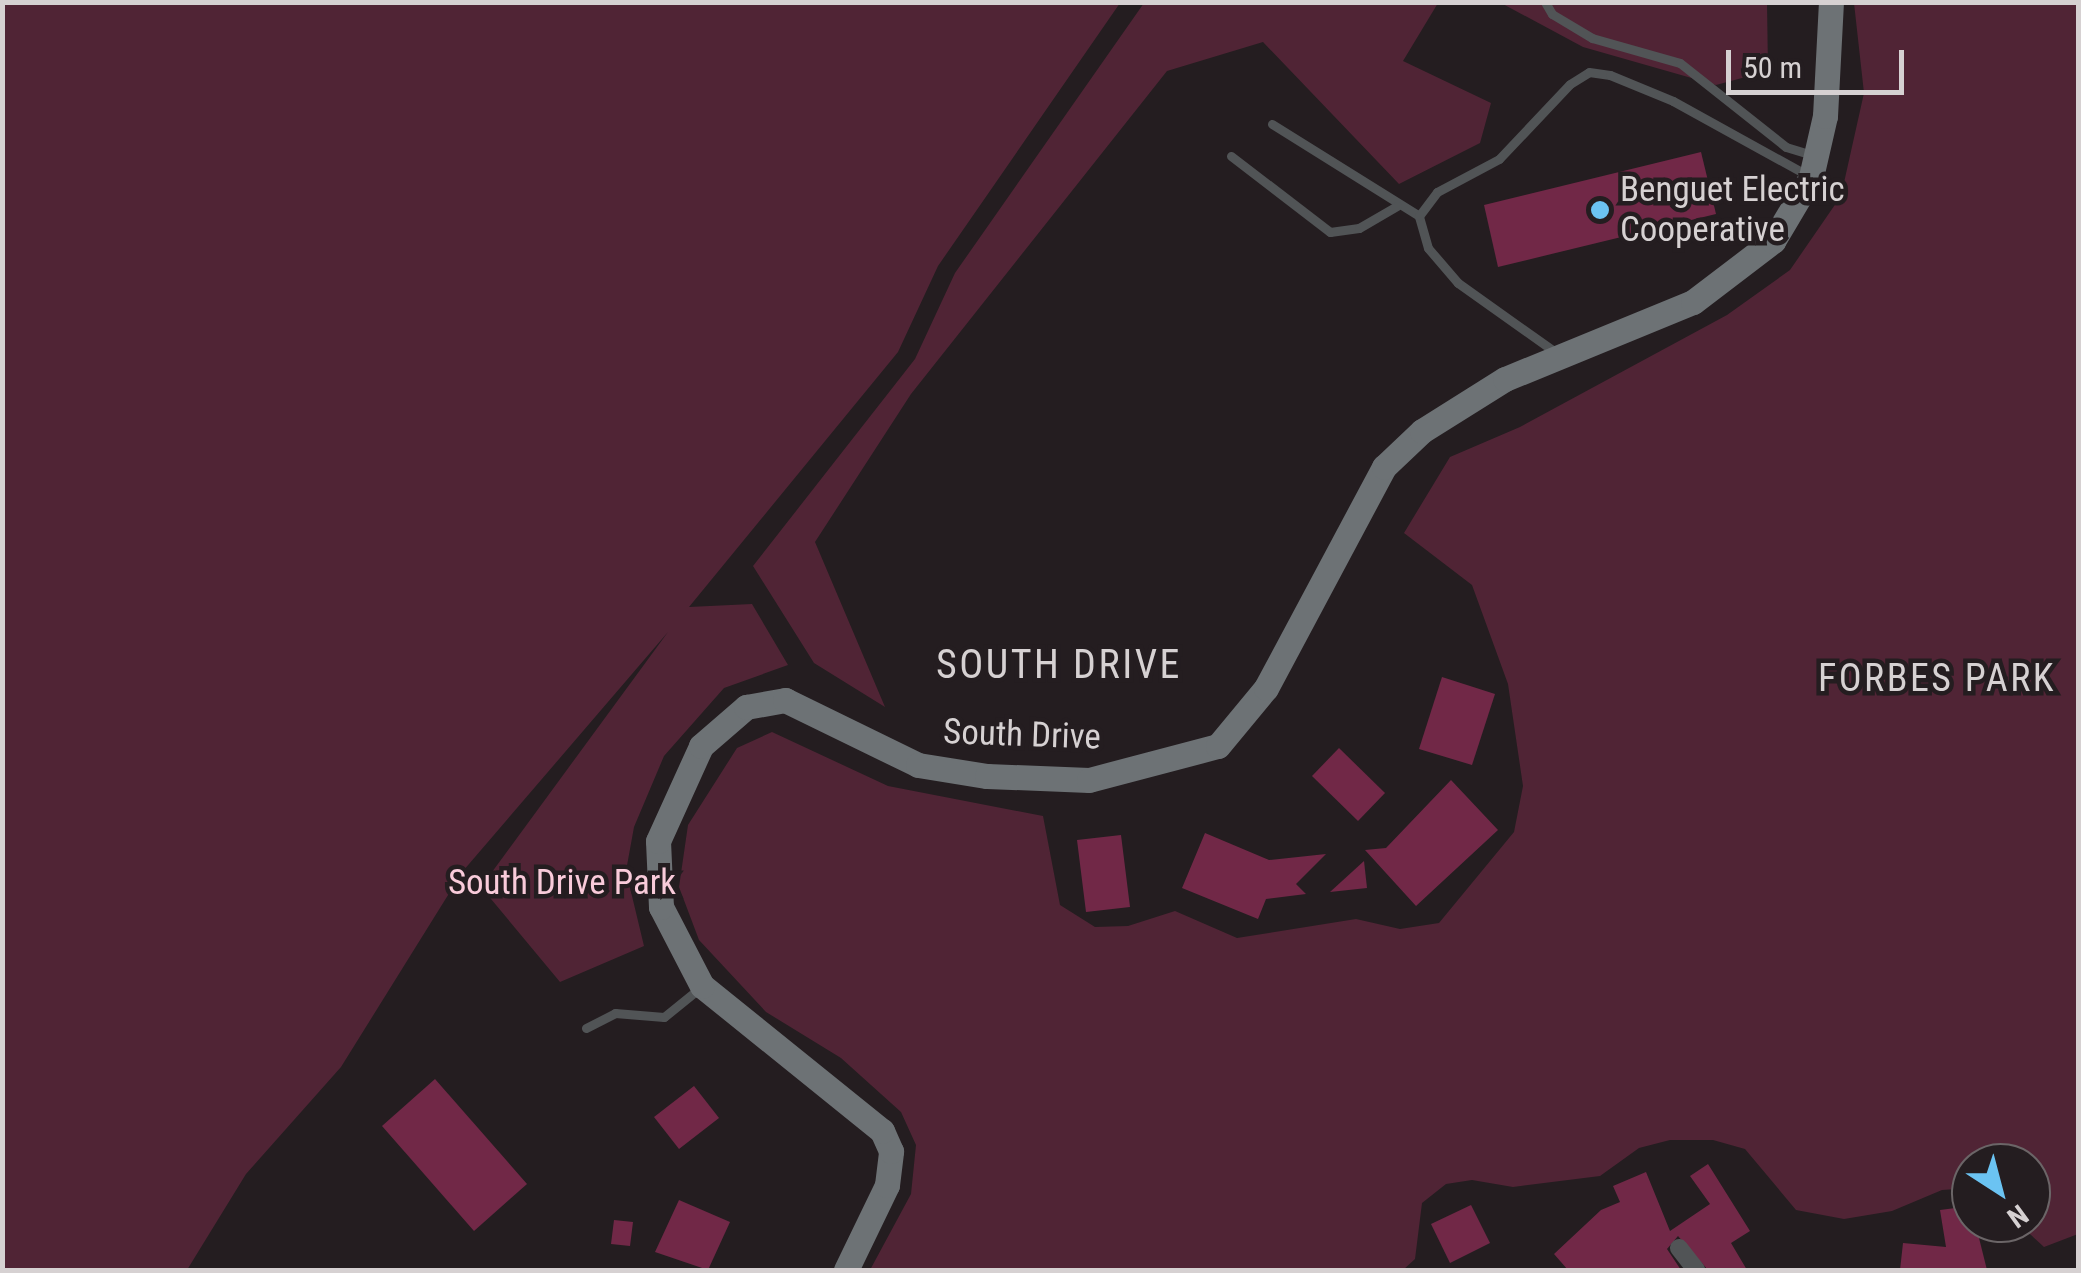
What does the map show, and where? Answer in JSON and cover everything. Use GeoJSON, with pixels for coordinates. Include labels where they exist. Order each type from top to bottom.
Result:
{"type":"FeatureCollection","features":[{"type":"Feature","properties":{"kind":"main road","name":"South Drive"},"geometry":{"type":"LineString","coordinates":[[846,1270],[887,1185],[891,1151],[882,1131],[702,986],[661,907],[658,841],[701,746],[746,707],[785,700],[809,706],[918,765],[987,776],[1089,780],[1200,754],[1218,746],[1266,688],[1384,467],[1465,402],[1562,356],[1656,320],[1728,281],[1773,241],[1813,166],[1834,31],[1831,2]]}},
{"type":"Feature","properties":{"kind":"street"},"geometry":{"type":"LineString","coordinates":[[1679,1248],[1696,1270]]}},
{"type":"Feature","properties":{"kind":"lane"},"geometry":{"type":"LineString","coordinates":[[1545,2],[1552,14],[1592,38],[1680,63],[1813,166]]}},
{"type":"Feature","properties":{"kind":"lane"},"geometry":{"type":"LineString","coordinates":[[1419,216],[1436,192],[1499,160],[1570,84],[1589,72],[1673,102],[1813,166]]}},
{"type":"Feature","properties":{"kind":"lane"},"geometry":{"type":"LineString","coordinates":[[1272,124],[1397,206],[1419,216],[1428,248],[1458,283],[1562,356]]}},
{"type":"Feature","properties":{"kind":"lane"},"geometry":{"type":"LineString","coordinates":[[1231,156],[1330,232],[1359,228],[1397,206]]}},
{"type":"Feature","properties":{"kind":"lane"},"geometry":{"type":"LineString","coordinates":[[586,1028],[615,1012],[664,1017],[702,986]]}},
{"type":"Feature","properties":{"kind":"green space","name":"South Drive Park"},"geometry":{"type":"Polygon","coordinates":[[[3,2],[1120,3],[938,266],[898,352],[689,607],[752,604],[788,665],[724,688],[664,756],[634,827],[626,871],[644,946],[560,982],[481,887],[668,632],[463,871],[341,1067],[246,1174],[187,1270],[3,1270],[3,2]]]}},
{"type":"Feature","properties":{"kind":"green space"},"geometry":{"type":"Polygon","coordinates":[[[1144,3],[1438,3],[1403,61],[1491,103],[1480,143],[1399,184],[1263,42],[1167,71],[911,394],[815,542],[885,707],[814,663],[753,566],[915,359],[955,273],[1144,3]]]}},
{"type":"Feature","properties":{"kind":"green space"},"geometry":{"type":"Polygon","coordinates":[[[1501,3],[1767,3],[1768,71],[1716,85],[1583,47],[1501,3]]]}},
{"type":"Feature","properties":{"kind":"green space"},"geometry":{"type":"Polygon","coordinates":[[[1854,3],[2078,3],[2078,1234],[2044,1247],[2040,1243],[2051,1243],[2051,1143],[1951,1143],[1951,1189],[1892,1211],[1844,1219],[1796,1210],[1745,1149],[1713,1140],[1670,1140],[1639,1148],[1600,1176],[1513,1187],[1472,1180],[1446,1184],[1422,1203],[1415,1259],[1403,1270],[870,1270],[911,1194],[916,1145],[901,1112],[841,1058],[766,1012],[699,940],[679,887],[688,825],[737,748],[772,732],[888,786],[1043,816],[1060,905],[1095,927],[1128,926],[1175,911],[1237,938],[1356,919],[1400,929],[1439,923],[1514,832],[1523,786],[1508,684],[1472,585],[1404,533],[1450,457],[1520,427],[1727,315],[1790,270],[1841,196],[1864,93],[1854,3]]]}},
{"type":"Feature","properties":{"kind":"building","name":"Benguet Electric Cooperative"},"geometry":{"type":"Polygon","coordinates":[[[1701,152],[1716,214],[1498,267],[1484,205],[1701,152]]]}},
{"type":"Feature","properties":{"kind":"building"},"geometry":{"type":"Polygon","coordinates":[[[1442,677],[1495,694],[1472,765],[1419,749],[1442,677]]]}},
{"type":"Feature","properties":{"kind":"building"},"geometry":{"type":"Polygon","coordinates":[[[1339,748],[1385,793],[1358,821],[1312,776],[1339,748]]]}},
{"type":"Feature","properties":{"kind":"building"},"geometry":{"type":"Polygon","coordinates":[[[1451,780],[1498,830],[1416,906],[1365,850],[1386,848],[1451,780]]]}},
{"type":"Feature","properties":{"kind":"building"},"geometry":{"type":"Polygon","coordinates":[[[1205,833],[1269,860],[1326,854],[1296,884],[1306,894],[1266,899],[1258,919],[1182,888],[1205,833]]]}},
{"type":"Feature","properties":{"kind":"building"},"geometry":{"type":"Polygon","coordinates":[[[1121,835],[1130,907],[1086,912],[1077,840],[1121,835]]]}},
{"type":"Feature","properties":{"kind":"building"},"geometry":{"type":"Polygon","coordinates":[[[1364,861],[1367,888],[1330,892],[1364,861]]]}},
{"type":"Feature","properties":{"kind":"building"},"geometry":{"type":"Polygon","coordinates":[[[435,1079],[527,1184],[474,1231],[382,1126],[435,1079]]]}},
{"type":"Feature","properties":{"kind":"building"},"geometry":{"type":"Polygon","coordinates":[[[694,1086],[719,1118],[679,1149],[654,1117],[694,1086]]]}},
{"type":"Feature","properties":{"kind":"building"},"geometry":{"type":"Polygon","coordinates":[[[1708,1164],[1750,1231],[1731,1243],[1747,1270],[1708,1270],[1678,1236],[1667,1249],[1681,1270],[1568,1270],[1554,1254],[1601,1210],[1620,1202],[1613,1186],[1646,1172],[1670,1231],[1710,1204],[1690,1176],[1708,1164]]]}},
{"type":"Feature","properties":{"kind":"building"},"geometry":{"type":"Polygon","coordinates":[[[679,1200],[730,1222],[708,1270],[655,1252],[679,1200]]]}},
{"type":"Feature","properties":{"kind":"building"},"geometry":{"type":"Polygon","coordinates":[[[1471,1205],[1490,1243],[1450,1263],[1431,1224],[1471,1205]]]}},
{"type":"Feature","properties":{"kind":"building"},"geometry":{"type":"Polygon","coordinates":[[[1951,1209],[1951,1243],[1980,1243],[1987,1270],[1900,1270],[1903,1243],[1946,1247],[1940,1210],[1951,1209]]]}},
{"type":"Feature","properties":{"kind":"building"},"geometry":{"type":"Polygon","coordinates":[[[614,1220],[633,1222],[630,1246],[611,1244],[614,1220]]]}},
{"type":"Feature","properties":{"kind":"place","name":"Benguet Electric Cooperative"},"geometry":{"type":"Point","coordinates":[1600,210]}},
{"type":"Feature","properties":{"kind":"district","name":"SOUTH DRIVE"},"geometry":{"type":"Point","coordinates":[1059,665]}},
{"type":"Feature","properties":{"kind":"district","name":"FORBES PARK"},"geometry":{"type":"Point","coordinates":[1937,679]}}]}
